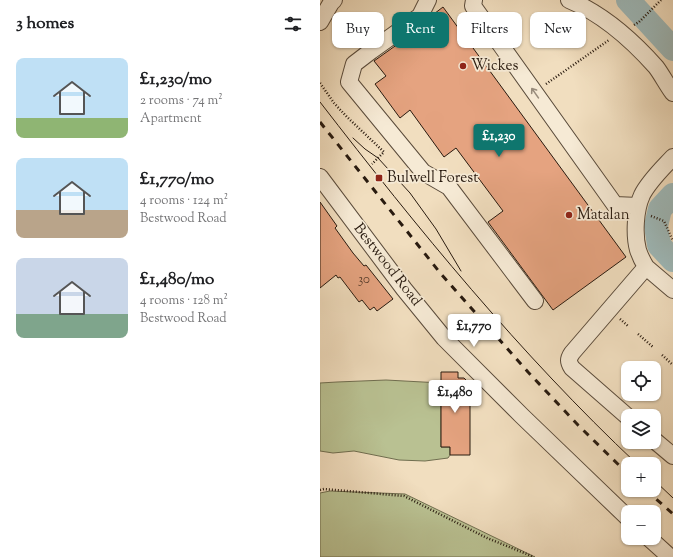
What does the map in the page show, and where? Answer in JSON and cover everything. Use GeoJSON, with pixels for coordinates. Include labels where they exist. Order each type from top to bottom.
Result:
{"type":"FeatureCollection","features":[{"type":"Feature","properties":{"kind":"street"},"geometry":{"type":"LineString","coordinates":[[320,22],[334,0]]}},
{"type":"Feature","properties":{"kind":"street"},"geometry":{"type":"LineString","coordinates":[[428,0],[420,16],[354,64],[349,82],[423,172],[449,187],[535,301]]}},
{"type":"Feature","properties":{"kind":"street"},"geometry":{"type":"LineString","coordinates":[[474,0],[473,6],[615,205],[638,206]]}},
{"type":"Feature","properties":{"kind":"street"},"geometry":{"type":"LineString","coordinates":[[569,0],[604,19],[636,46],[657,68],[673,93]]}},
{"type":"Feature","properties":{"kind":"street"},"geometry":{"type":"LineString","coordinates":[[673,157],[651,181],[642,195],[638,206],[636,230],[638,251],[646,267],[673,290]]}},
{"type":"Feature","properties":{"kind":"street","name":"Bestwood Road"},"geometry":{"type":"LineString","coordinates":[[320,177],[404,290],[444,338],[621,511]]}},
{"type":"Feature","properties":{"kind":"street"},"geometry":{"type":"LineString","coordinates":[[621,411],[572,368],[569,363],[569,358],[646,267]]}},
{"type":"Feature","properties":{"kind":"street"},"geometry":{"type":"LineString","coordinates":[[661,446],[673,456]]}},
{"type":"Feature","properties":{"kind":"street"},"geometry":{"type":"LineString","coordinates":[[657,545],[670,557]]}},
{"type":"Feature","properties":{"kind":"path"},"geometry":{"type":"LineString","coordinates":[[534,93],[620,32],[639,22],[662,0]]}},
{"type":"Feature","properties":{"kind":"path"},"geometry":{"type":"LineString","coordinates":[[320,83],[334,103],[384,152],[372,164]]}},
{"type":"Feature","properties":{"kind":"path"},"geometry":{"type":"LineString","coordinates":[[659,219],[664,221],[673,241]]}},
{"type":"Feature","properties":{"kind":"path"},"geometry":{"type":"LineString","coordinates":[[638,334],[653,347]]}},
{"type":"Feature","properties":{"kind":"path"},"geometry":{"type":"LineString","coordinates":[[662,355],[673,365]]}},
{"type":"Feature","properties":{"kind":"path"},"geometry":{"type":"LineString","coordinates":[[320,490],[324,489],[404,496],[487,538],[534,557]]}},
{"type":"Feature","properties":{"kind":"green space"},"geometry":{"type":"Polygon","coordinates":[[[386,380],[441,383],[441,447],[450,447],[450,455],[448,458],[425,461],[399,460],[354,451],[333,453],[320,451],[320,383],[386,380]]]}},
{"type":"Feature","properties":{"kind":"green space"},"geometry":{"type":"Polygon","coordinates":[[[330,491],[405,494],[535,557],[320,557],[320,493],[330,491]]]}},
{"type":"Feature","properties":{"kind":"building"},"geometry":{"type":"Polygon","coordinates":[[[443,7],[447,12],[436,12],[443,7]]]}},
{"type":"Feature","properties":{"kind":"building"},"geometry":{"type":"Polygon","coordinates":[[[449,15],[457,26],[457,48],[473,48],[626,257],[553,310],[488,222],[503,211],[456,148],[444,157],[410,110],[400,118],[375,84],[386,76],[374,61],[392,48],[449,48],[449,15]]]}},
{"type":"Feature","properties":{"kind":"building"},"geometry":{"type":"Polygon","coordinates":[[[320,202],[337,226],[335,228],[353,253],[364,266],[366,265],[393,299],[377,311],[374,307],[370,310],[362,300],[359,302],[340,277],[338,278],[336,275],[320,288],[320,202]]]}},
{"type":"Feature","properties":{"kind":"building"},"geometry":{"type":"Polygon","coordinates":[[[441,372],[458,372],[458,378],[464,378],[470,384],[470,455],[450,455],[450,447],[441,447],[441,372]]]}},
{"type":"Feature","properties":{"kind":"waterway"},"geometry":{"type":"LineString","coordinates":[[628,0],[673,49]]}},
{"type":"Feature","properties":{"kind":"waterway"},"geometry":{"type":"LineString","coordinates":[[673,195],[660,209],[656,226],[659,245],[673,260]]}},
{"type":"Feature","properties":{"kind":"tram line"},"geometry":{"type":"LineString","coordinates":[[320,102],[394,197],[511,335],[552,379],[630,457]]}},
{"type":"Feature","properties":{"kind":"tram line"},"geometry":{"type":"LineString","coordinates":[[353,138],[378,158],[410,193],[436,229],[461,271]]}},
{"type":"Feature","properties":{"kind":"tram line"},"geometry":{"type":"LineString","coordinates":[[661,487],[673,498]]}},
{"type":"Feature","properties":{"kind":"railway"},"geometry":{"type":"LineString","coordinates":[[320,122],[441,274],[528,372],[578,425],[621,467]]}},
{"type":"Feature","properties":{"kind":"railway"},"geometry":{"type":"LineString","coordinates":[[654,497],[673,514]]}},
{"type":"Feature","properties":{"kind":"place","name":"Wickes"},"geometry":{"type":"Point","coordinates":[463,66]}},
{"type":"Feature","properties":{"kind":"place","name":"Bulwell Forest"},"geometry":{"type":"Point","coordinates":[379,178]}},
{"type":"Feature","properties":{"kind":"place","name":"Matalan"},"geometry":{"type":"Point","coordinates":[569,215]}}]}
